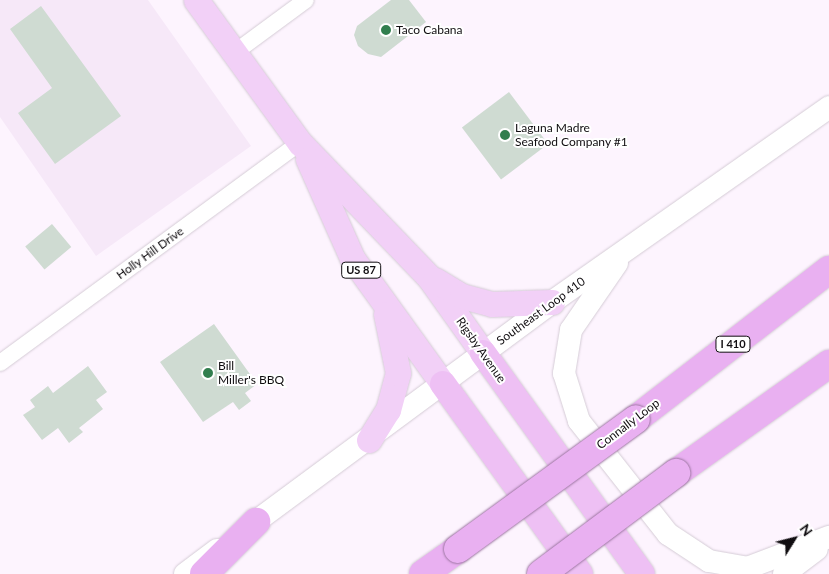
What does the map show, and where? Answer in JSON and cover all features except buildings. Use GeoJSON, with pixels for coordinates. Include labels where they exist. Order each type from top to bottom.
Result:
{"type":"FeatureCollection","features":[{"type":"Feature","properties":{"kind":"highway","name":"Connally Loop"},"geometry":{"type":"LineString","coordinates":[[423,574],[636,419],[829,270]]}},
{"type":"Feature","properties":{"kind":"highway","name":"Rigsby Avenue"},"geometry":{"type":"LineString","coordinates":[[484,353],[642,574]]}},
{"type":"Feature","properties":{"kind":"highway"},"geometry":{"type":"LineString","coordinates":[[541,574],[676,473],[829,364]]}},
{"type":"Feature","properties":{"kind":"highway","name":"Rigsby Avenue"},"geometry":{"type":"LineString","coordinates":[[443,384],[580,574]]}},
{"type":"Feature","properties":{"kind":"highway"},"geometry":{"type":"LineString","coordinates":[[204,574],[256,522]]}},
{"type":"Feature","properties":{"kind":"main road","name":"Rigsby Avenue"},"geometry":{"type":"LineString","coordinates":[[196,0],[300,143],[429,277],[484,353]]}},
{"type":"Feature","properties":{"kind":"main road","name":"Southeast Loop 410"},"geometry":{"type":"LineString","coordinates":[[185,574],[369,440],[552,302],[829,107]]}},
{"type":"Feature","properties":{"kind":"main road","name":"Rigsby Avenue"},"geometry":{"type":"LineString","coordinates":[[300,143],[352,258],[443,384]]}},
{"type":"Feature","properties":{"kind":"main road"},"geometry":{"type":"LineString","coordinates":[[626,250],[571,330],[564,373],[579,420],[668,534],[710,561],[747,568],[829,538]]}},
{"type":"Feature","properties":{"kind":"main road"},"geometry":{"type":"LineString","coordinates":[[429,277],[462,296],[492,304],[552,302]]}},
{"type":"Feature","properties":{"kind":"main road"},"geometry":{"type":"LineString","coordinates":[[369,440],[388,410],[398,373],[382,300]]}},
{"type":"Feature","properties":{"kind":"main road"},"geometry":{"type":"LineString","coordinates":[[784,574],[829,538]]}},
{"type":"Feature","properties":{"kind":"street"},"geometry":{"type":"LineString","coordinates":[[234,53],[306,0]]}},
{"type":"Feature","properties":{"kind":"street","name":"Holly Hill Drive"},"geometry":{"type":"LineString","coordinates":[[0,363],[300,143]]}},
{"type":"Feature","properties":{"kind":"shaded area"},"geometry":{"type":"Polygon","coordinates":[[[0,0],[148,0],[251,146],[96,256],[0,117],[0,0]]]}},
{"type":"Feature","properties":{"kind":"place","name":"Taco Cabana"},"geometry":{"type":"Point","coordinates":[386,30]}},
{"type":"Feature","properties":{"kind":"place","name":"Laguna Madre Seafood Company #1"},"geometry":{"type":"Point","coordinates":[505,135]}},
{"type":"Feature","properties":{"kind":"place","name":"Bill Miller's BBQ"},"geometry":{"type":"Point","coordinates":[208,373]}}]}
